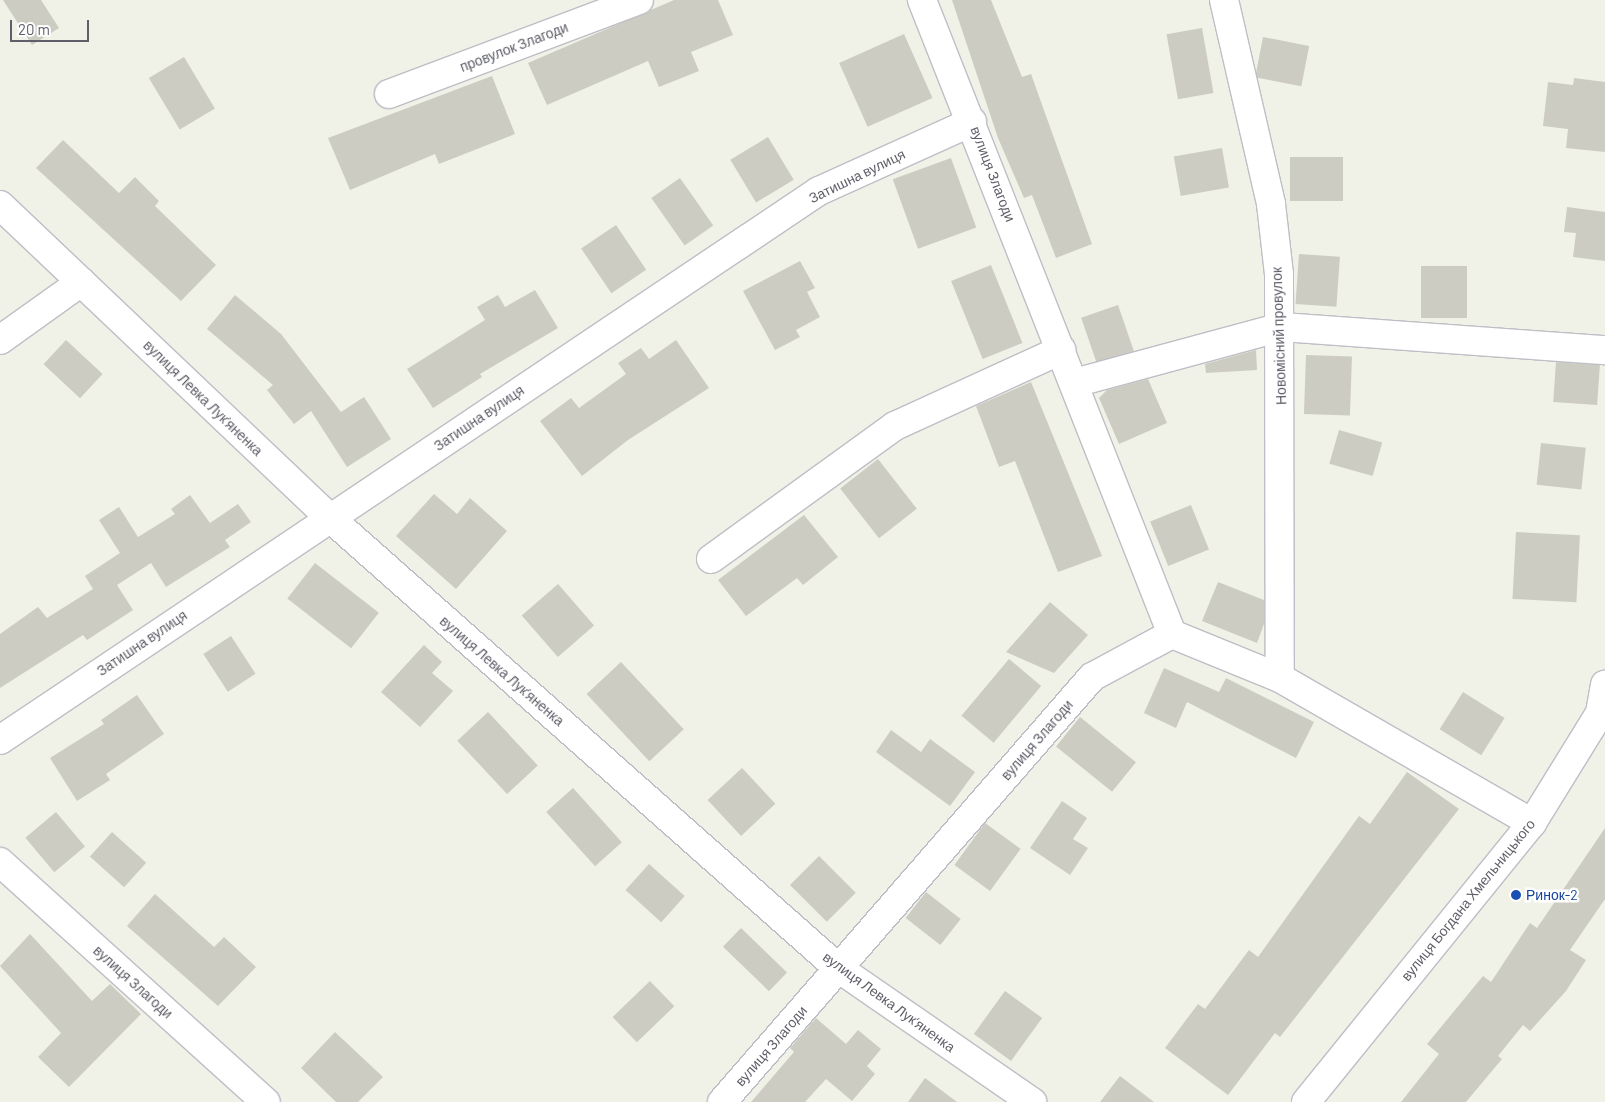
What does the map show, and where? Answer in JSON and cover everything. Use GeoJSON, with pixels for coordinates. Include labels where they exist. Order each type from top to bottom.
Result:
{"type":"FeatureCollection","features":[{"type":"Feature","properties":{"kind":"street","name":"провулок Злагоди"},"geometry":{"type":"LineString","coordinates":[[389,94],[638,0]]}},
{"type":"Feature","properties":{"kind":"street","name":"вулиця Злагоди"},"geometry":{"type":"LineString","coordinates":[[722,1102],[1092,677],[1172,634],[972,122],[922,0]]}},
{"type":"Feature","properties":{"kind":"street","name":"Новомісний провулок"},"geometry":{"type":"LineString","coordinates":[[1224,0],[1271,204],[1282,327],[1280,678]]}},
{"type":"Feature","properties":{"kind":"street","name":"Затишна вулиця"},"geometry":{"type":"LineString","coordinates":[[0,740],[328,517],[819,191],[972,122]]}},
{"type":"Feature","properties":{"kind":"street","name":"вулиця Левка Лукʼяненка"},"geometry":{"type":"LineString","coordinates":[[0,205],[328,517],[838,968],[1032,1102]]}},
{"type":"Feature","properties":{"kind":"street"},"geometry":{"type":"LineString","coordinates":[[0,340],[81,282]]}},
{"type":"Feature","properties":{"kind":"street"},"geometry":{"type":"LineString","coordinates":[[1074,383],[1282,327],[1605,350]]}},
{"type":"Feature","properties":{"kind":"street"},"geometry":{"type":"LineString","coordinates":[[712,559],[895,426],[1061,350]]}},
{"type":"Feature","properties":{"kind":"street"},"geometry":{"type":"LineString","coordinates":[[1172,634],[1280,678],[1532,823]]}},
{"type":"Feature","properties":{"kind":"street","name":"вулиця Богдана Хмельницького"},"geometry":{"type":"LineString","coordinates":[[1306,1102],[1532,823],[1603,712],[1605,684]]}},
{"type":"Feature","properties":{"kind":"street","name":"вулиця Злагоди"},"geometry":{"type":"LineString","coordinates":[[0,862],[266,1102]]}},
{"type":"Feature","properties":{"kind":"building"},"geometry":{"type":"Polygon","coordinates":[[[3,0],[41,0],[59,28],[32,45],[3,0]]]}},
{"type":"Feature","properties":{"kind":"building"},"geometry":{"type":"Polygon","coordinates":[[[674,0],[718,0],[733,35],[691,52],[699,71],[659,87],[648,61],[547,105],[528,63],[674,0]]]}},
{"type":"Feature","properties":{"kind":"building"},"geometry":{"type":"Polygon","coordinates":[[[952,0],[991,0],[1022,77],[1031,74],[1092,244],[1056,258],[1032,195],[1024,198],[998,138],[952,0]]]}},
{"type":"Feature","properties":{"kind":"building"},"geometry":{"type":"Polygon","coordinates":[[[1202,28],[1213,93],[1178,99],[1167,34],[1202,28]]]}},
{"type":"Feature","properties":{"kind":"building"},"geometry":{"type":"Polygon","coordinates":[[[904,34],[932,98],[868,127],[839,63],[904,34]]]}},
{"type":"Feature","properties":{"kind":"building"},"geometry":{"type":"Polygon","coordinates":[[[1263,37],[1309,46],[1301,86],[1255,77],[1263,37]]]}},
{"type":"Feature","properties":{"kind":"building"},"geometry":{"type":"Polygon","coordinates":[[[184,57],[215,108],[180,130],[149,78],[184,57]]]}},
{"type":"Feature","properties":{"kind":"building"},"geometry":{"type":"Polygon","coordinates":[[[492,76],[515,134],[439,164],[435,154],[350,190],[328,138],[492,76]]]}},
{"type":"Feature","properties":{"kind":"building"},"geometry":{"type":"Polygon","coordinates":[[[1574,78],[1605,82],[1605,152],[1566,148],[1568,129],[1543,126],[1548,82],[1573,85],[1574,78]]]}},
{"type":"Feature","properties":{"kind":"building"},"geometry":{"type":"Polygon","coordinates":[[[768,137],[794,180],[756,203],[730,160],[768,137]]]}},
{"type":"Feature","properties":{"kind":"building"},"geometry":{"type":"Polygon","coordinates":[[[63,140],[119,193],[135,177],[159,201],[155,206],[216,265],[181,301],[36,168],[63,140]]]}},
{"type":"Feature","properties":{"kind":"building"},"geometry":{"type":"Polygon","coordinates":[[[1222,148],[1229,187],[1181,196],[1174,157],[1222,148]]]}},
{"type":"Feature","properties":{"kind":"building"},"geometry":{"type":"Polygon","coordinates":[[[1290,157],[1343,157],[1343,201],[1290,201],[1290,157]]]}},
{"type":"Feature","properties":{"kind":"building"},"geometry":{"type":"Polygon","coordinates":[[[951,158],[976,228],[918,249],[893,179],[951,158]]]}},
{"type":"Feature","properties":{"kind":"building"},"geometry":{"type":"Polygon","coordinates":[[[680,178],[713,226],[685,246],[651,198],[680,178]]]}},
{"type":"Feature","properties":{"kind":"building"},"geometry":{"type":"Polygon","coordinates":[[[1567,207],[1605,212],[1605,261],[1573,257],[1576,233],[1564,232],[1567,207]]]}},
{"type":"Feature","properties":{"kind":"building"},"geometry":{"type":"Polygon","coordinates":[[[616,225],[646,270],[611,293],[581,248],[616,225]]]}},
{"type":"Feature","properties":{"kind":"building"},"geometry":{"type":"Polygon","coordinates":[[[1299,254],[1340,257],[1336,307],[1296,304],[1299,254]]]}},
{"type":"Feature","properties":{"kind":"building"},"geometry":{"type":"Polygon","coordinates":[[[800,261],[815,288],[807,292],[820,317],[796,330],[800,337],[775,350],[743,291],[800,261]]]}},
{"type":"Feature","properties":{"kind":"building"},"geometry":{"type":"Polygon","coordinates":[[[991,265],[1022,343],[983,359],[951,281],[991,265]]]}},
{"type":"Feature","properties":{"kind":"building"},"geometry":{"type":"Polygon","coordinates":[[[1421,266],[1467,266],[1467,318],[1421,318],[1421,266]]]}},
{"type":"Feature","properties":{"kind":"building"},"geometry":{"type":"Polygon","coordinates":[[[535,290],[558,328],[480,374],[482,377],[433,408],[407,369],[485,320],[477,307],[498,295],[505,307],[535,290]]]}},
{"type":"Feature","properties":{"kind":"building"},"geometry":{"type":"Polygon","coordinates":[[[235,295],[281,334],[341,412],[364,397],[391,439],[347,467],[311,411],[294,424],[267,390],[273,385],[207,329],[235,295]]]}},
{"type":"Feature","properties":{"kind":"building"},"geometry":{"type":"Polygon","coordinates":[[[1118,305],[1134,351],[1097,364],[1081,318],[1118,305]]]}},
{"type":"Feature","properties":{"kind":"building"},"geometry":{"type":"Polygon","coordinates":[[[66,340],[103,374],[80,398],[43,364],[66,340]]]}},
{"type":"Feature","properties":{"kind":"building"},"geometry":{"type":"Polygon","coordinates":[[[676,340],[709,388],[628,440],[582,476],[540,421],[571,398],[579,408],[626,374],[618,363],[641,348],[649,359],[676,340]]]}},
{"type":"Feature","properties":{"kind":"building"},"geometry":{"type":"Polygon","coordinates":[[[1256,350],[1257,370],[1206,373],[1205,364],[1256,350]]]}},
{"type":"Feature","properties":{"kind":"building"},"geometry":{"type":"Polygon","coordinates":[[[1306,355],[1352,357],[1350,416],[1304,414],[1306,355]]]}},
{"type":"Feature","properties":{"kind":"building"},"geometry":{"type":"Polygon","coordinates":[[[1556,362],[1600,365],[1597,405],[1553,402],[1556,362]]]}},
{"type":"Feature","properties":{"kind":"building"},"geometry":{"type":"Polygon","coordinates":[[[1148,379],[1167,423],[1119,444],[1099,398],[1107,390],[1148,379]]]}},
{"type":"Feature","properties":{"kind":"building"},"geometry":{"type":"Polygon","coordinates":[[[1031,382],[1102,556],[1058,572],[1015,461],[999,467],[976,406],[1031,382]]]}},
{"type":"Feature","properties":{"kind":"building"},"geometry":{"type":"Polygon","coordinates":[[[1339,430],[1382,442],[1373,476],[1329,464],[1339,430]]]}},
{"type":"Feature","properties":{"kind":"building"},"geometry":{"type":"Polygon","coordinates":[[[1541,443],[1586,448],[1581,489],[1537,485],[1541,443]]]}},
{"type":"Feature","properties":{"kind":"building"},"geometry":{"type":"Polygon","coordinates":[[[878,459],[917,509],[879,538],[840,489],[878,459]]]}},
{"type":"Feature","properties":{"kind":"building"},"geometry":{"type":"Polygon","coordinates":[[[434,494],[457,514],[470,498],[507,531],[456,589],[396,536],[434,494]]]}},
{"type":"Feature","properties":{"kind":"building"},"geometry":{"type":"Polygon","coordinates":[[[190,495],[210,523],[238,504],[251,522],[225,540],[230,547],[166,587],[151,563],[117,585],[133,610],[87,640],[83,635],[0,688],[0,634],[38,607],[47,618],[93,589],[85,576],[120,553],[99,520],[119,507],[138,537],[175,514],[171,509],[190,495]]]}},
{"type":"Feature","properties":{"kind":"building"},"geometry":{"type":"Polygon","coordinates":[[[1191,505],[1209,550],[1168,566],[1150,521],[1191,505]]]}},
{"type":"Feature","properties":{"kind":"building"},"geometry":{"type":"Polygon","coordinates":[[[804,515],[838,557],[803,585],[797,578],[746,616],[718,580],[804,515]]]}},
{"type":"Feature","properties":{"kind":"building"},"geometry":{"type":"Polygon","coordinates":[[[1516,532],[1580,535],[1576,602],[1512,599],[1516,532]]]}},
{"type":"Feature","properties":{"kind":"building"},"geometry":{"type":"Polygon","coordinates":[[[315,563],[379,613],[351,648],[287,598],[315,563]]]}},
{"type":"Feature","properties":{"kind":"building"},"geometry":{"type":"Polygon","coordinates":[[[1218,582],[1264,600],[1264,624],[1257,643],[1202,621],[1218,582]]]}},
{"type":"Feature","properties":{"kind":"building"},"geometry":{"type":"Polygon","coordinates":[[[558,584],[594,626],[558,657],[522,615],[558,584]]]}},
{"type":"Feature","properties":{"kind":"building"},"geometry":{"type":"Polygon","coordinates":[[[1050,602],[1088,635],[1054,673],[1006,652],[1050,602]]]}},
{"type":"Feature","properties":{"kind":"building"},"geometry":{"type":"Polygon","coordinates":[[[231,636],[256,674],[228,692],[203,654],[231,636]]]}},
{"type":"Feature","properties":{"kind":"building"},"geometry":{"type":"Polygon","coordinates":[[[424,645],[442,662],[432,673],[453,691],[420,727],[381,692],[424,645]]]}},
{"type":"Feature","properties":{"kind":"building"},"geometry":{"type":"Polygon","coordinates":[[[1009,659],[1041,686],[994,743],[961,716],[1009,659]]]}},
{"type":"Feature","properties":{"kind":"building"},"geometry":{"type":"Polygon","coordinates":[[[621,662],[684,729],[649,761],[587,694],[621,662]]]}},
{"type":"Feature","properties":{"kind":"building"},"geometry":{"type":"Polygon","coordinates":[[[1164,668],[1219,692],[1226,678],[1314,722],[1296,758],[1187,702],[1176,728],[1144,713],[1164,668]]]}},
{"type":"Feature","properties":{"kind":"building"},"geometry":{"type":"Polygon","coordinates":[[[1463,692],[1505,718],[1481,755],[1440,729],[1463,692]]]}},
{"type":"Feature","properties":{"kind":"building"},"geometry":{"type":"Polygon","coordinates":[[[137,695],[164,734],[106,774],[110,780],[77,801],[50,758],[104,724],[101,720],[137,695]]]}},
{"type":"Feature","properties":{"kind":"building"},"geometry":{"type":"Polygon","coordinates":[[[488,712],[538,765],[507,794],[457,741],[488,712]]]}},
{"type":"Feature","properties":{"kind":"building"},"geometry":{"type":"Polygon","coordinates":[[[1080,717],[1136,762],[1112,792],[1056,747],[1080,717]]]}},
{"type":"Feature","properties":{"kind":"building"},"geometry":{"type":"Polygon","coordinates":[[[891,730],[921,752],[930,739],[975,772],[950,806],[876,752],[891,730]]]}},
{"type":"Feature","properties":{"kind":"building"},"geometry":{"type":"Polygon","coordinates":[[[742,768],[775,804],[741,836],[708,800],[742,768]]]}},
{"type":"Feature","properties":{"kind":"building"},"geometry":{"type":"Polygon","coordinates":[[[1407,772],[1459,809],[1280,1037],[1275,1033],[1228,1095],[1165,1048],[1198,1004],[1205,1009],[1249,950],[1258,957],[1359,816],[1370,824],[1407,772]]]}},
{"type":"Feature","properties":{"kind":"building"},"geometry":{"type":"Polygon","coordinates":[[[573,788],[622,842],[595,866],[546,812],[573,788]]]}},
{"type":"Feature","properties":{"kind":"building"},"geometry":{"type":"Polygon","coordinates":[[[1062,801],[1087,818],[1073,839],[1088,848],[1070,875],[1030,848],[1062,801]]]}},
{"type":"Feature","properties":{"kind":"building"},"geometry":{"type":"Polygon","coordinates":[[[56,812],[85,846],[54,872],[25,838],[56,812]]]}},
{"type":"Feature","properties":{"kind":"building"},"geometry":{"type":"Polygon","coordinates":[[[985,823],[1021,849],[990,891],[954,865],[985,823]]]}},
{"type":"Feature","properties":{"kind":"building"},"geometry":{"type":"Polygon","coordinates":[[[1605,828],[1605,899],[1570,950],[1586,960],[1566,991],[1530,1031],[1523,1025],[1498,1056],[1502,1059],[1466,1102],[1401,1102],[1439,1054],[1427,1044],[1483,976],[1491,982],[1530,923],[1537,928],[1605,828]]]}},
{"type":"Feature","properties":{"kind":"building"},"geometry":{"type":"Polygon","coordinates":[[[112,832],[146,863],[124,887],[90,857],[112,832]]]}},
{"type":"Feature","properties":{"kind":"building"},"geometry":{"type":"Polygon","coordinates":[[[819,856],[856,893],[827,922],[790,885],[819,856]]]}},
{"type":"Feature","properties":{"kind":"building"},"geometry":{"type":"Polygon","coordinates":[[[649,864],[685,896],[661,922],[626,890],[649,864]]]}},
{"type":"Feature","properties":{"kind":"building"},"geometry":{"type":"Polygon","coordinates":[[[926,892],[961,919],[940,945],[906,918],[926,892]]]}},
{"type":"Feature","properties":{"kind":"building"},"geometry":{"type":"Polygon","coordinates":[[[155,894],[214,947],[224,937],[256,967],[218,1006],[127,926],[155,894]]]}},
{"type":"Feature","properties":{"kind":"building"},"geometry":{"type":"Polygon","coordinates":[[[741,928],[787,972],[769,991],[723,947],[741,928]]]}},
{"type":"Feature","properties":{"kind":"building"},"geometry":{"type":"Polygon","coordinates":[[[30,934],[92,1001],[110,984],[141,1014],[69,1087],[38,1057],[61,1033],[0,966],[30,934]]]}},
{"type":"Feature","properties":{"kind":"building"},"geometry":{"type":"Polygon","coordinates":[[[650,981],[674,1006],[637,1042],[613,1017],[650,981]]]}},
{"type":"Feature","properties":{"kind":"building"},"geometry":{"type":"Polygon","coordinates":[[[1005,991],[1042,1018],[1011,1061],[974,1034],[1005,991]]]}},
{"type":"Feature","properties":{"kind":"building"},"geometry":{"type":"Polygon","coordinates":[[[816,1018],[846,1044],[858,1030],[881,1049],[867,1066],[875,1074],[852,1101],[826,1079],[805,1102],[751,1102],[794,1052],[790,1048],[816,1018]]]}},
{"type":"Feature","properties":{"kind":"building"},"geometry":{"type":"Polygon","coordinates":[[[335,1032],[383,1077],[358,1102],[336,1102],[301,1068],[335,1032]]]}},
{"type":"Feature","properties":{"kind":"building"},"geometry":{"type":"Polygon","coordinates":[[[1120,1076],[1154,1102],[1100,1102],[1120,1076]]]}},
{"type":"Feature","properties":{"kind":"building"},"geometry":{"type":"Polygon","coordinates":[[[925,1078],[957,1102],[908,1102],[925,1078]]]}},
{"type":"Feature","properties":{"kind":"place","name":"Ринок-2"},"geometry":{"type":"Point","coordinates":[1516,895]}}]}
